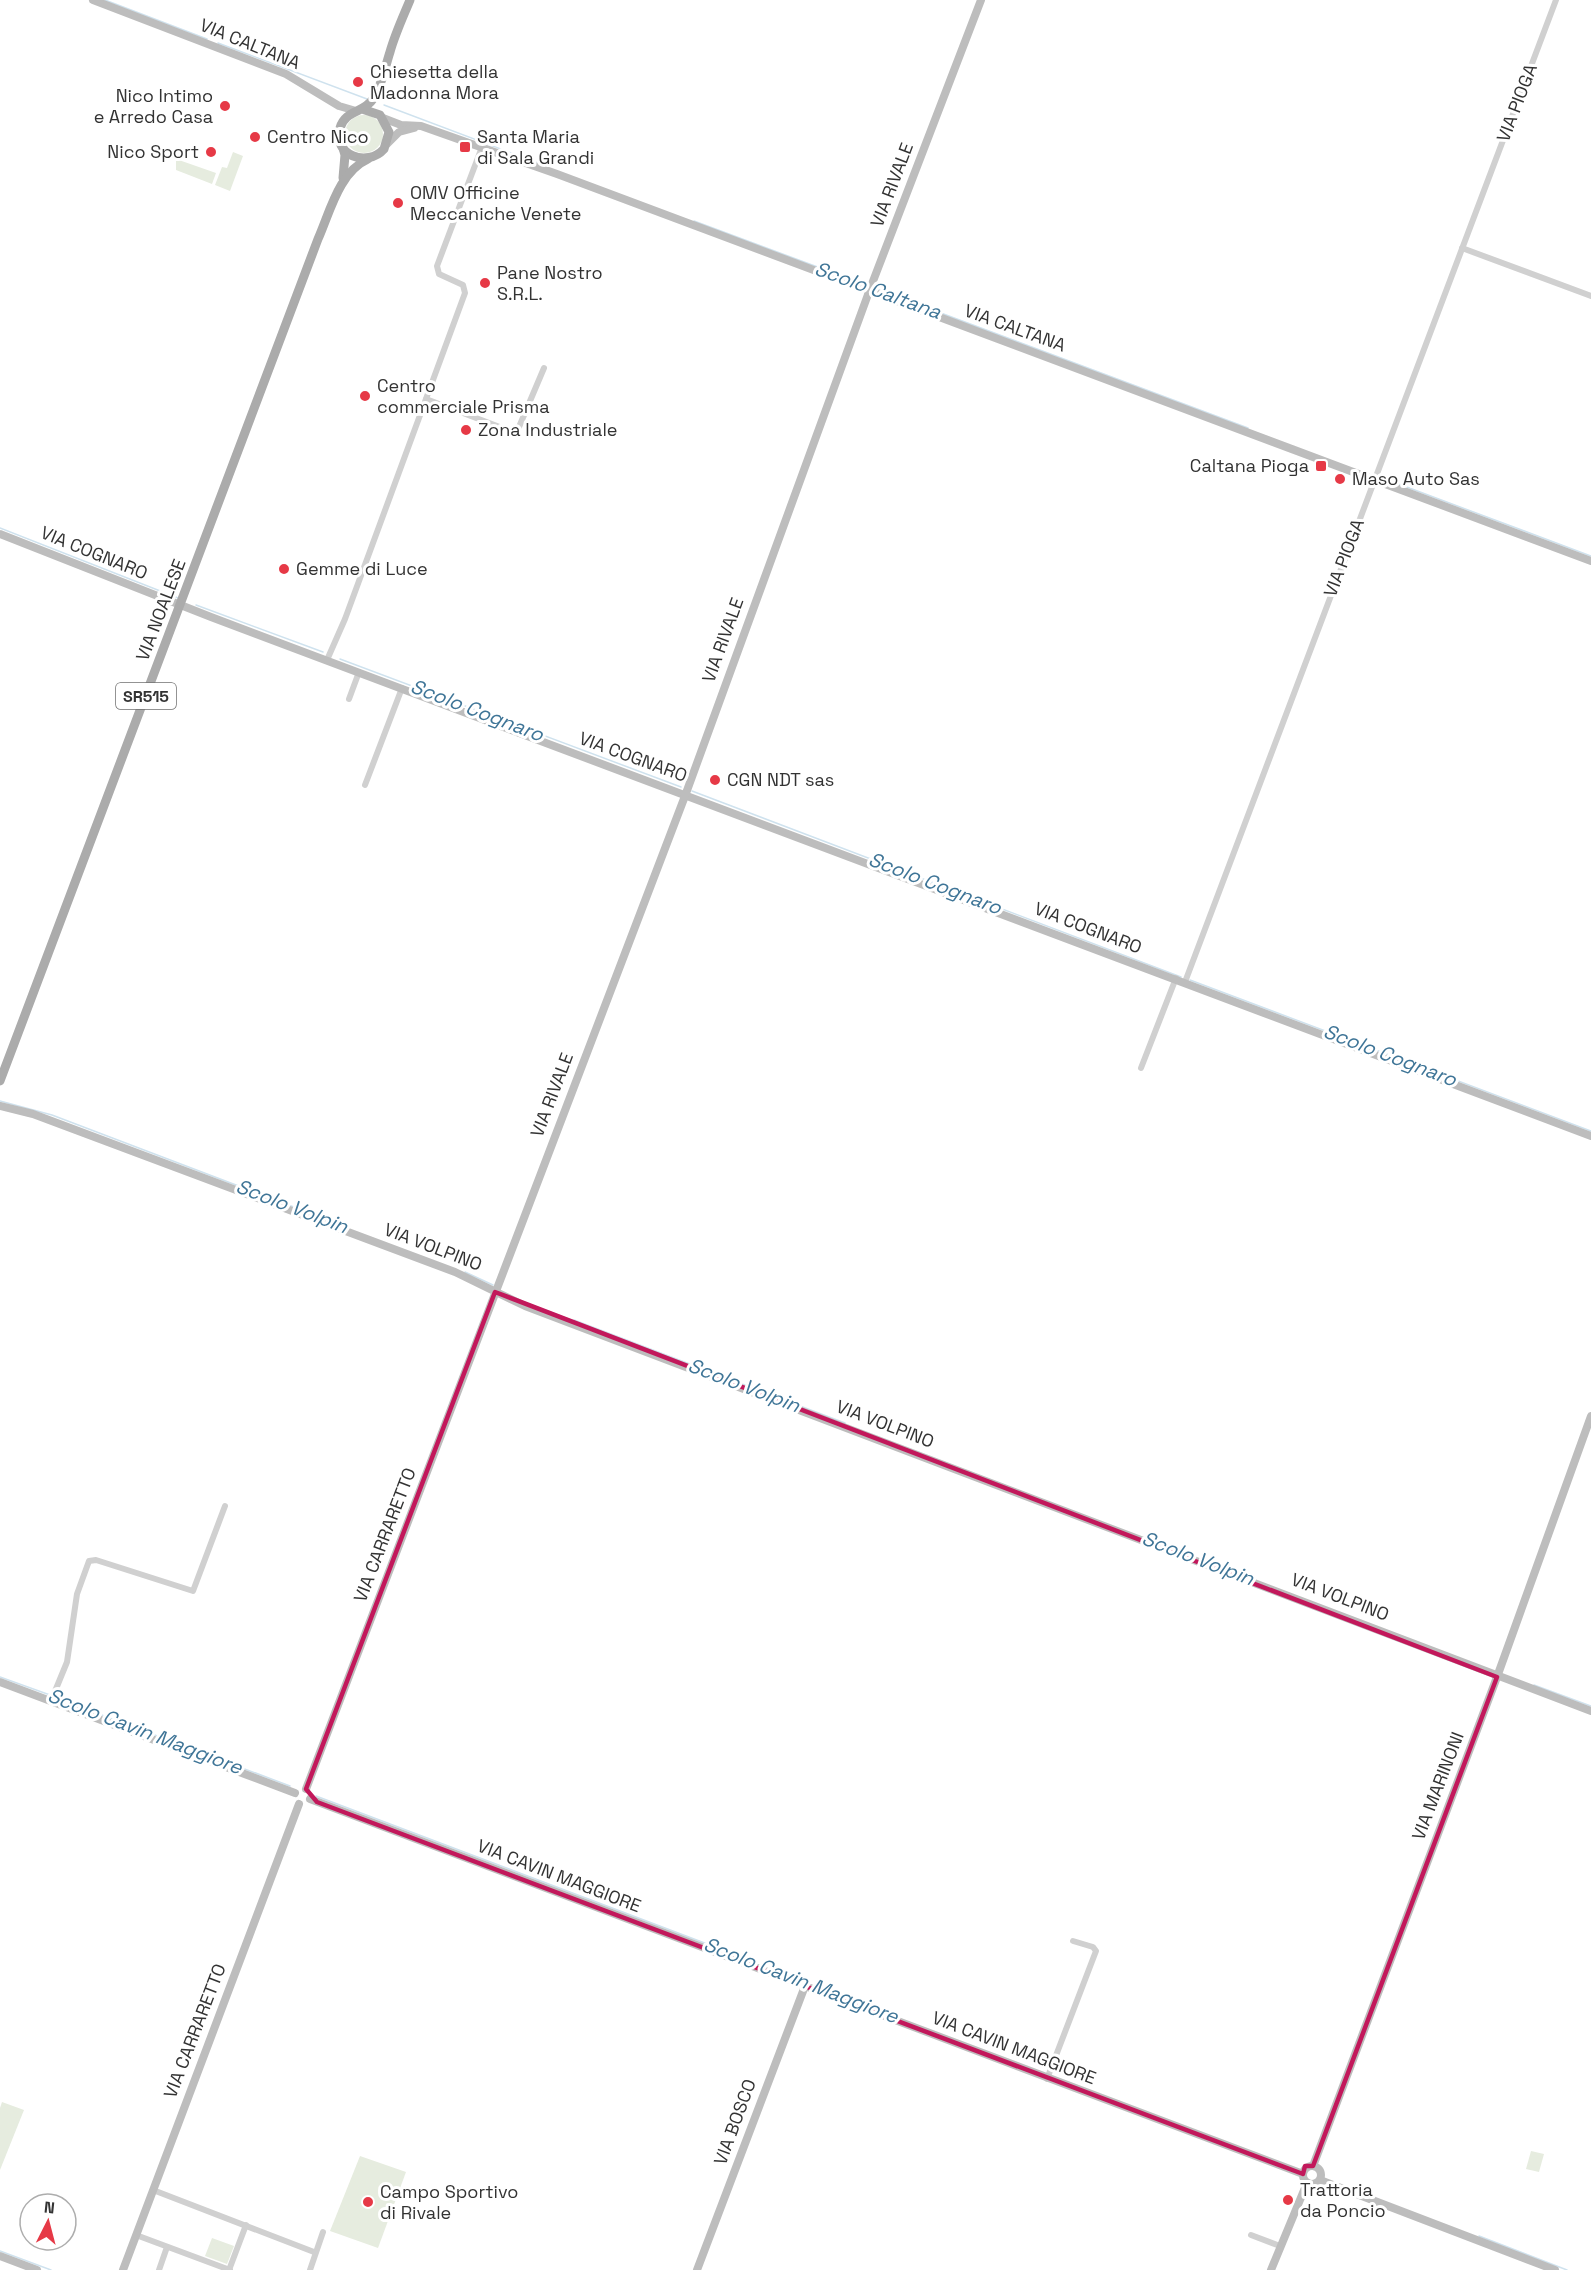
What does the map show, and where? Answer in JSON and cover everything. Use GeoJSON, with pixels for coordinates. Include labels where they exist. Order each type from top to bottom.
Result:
{"type":"FeatureCollection","features":[{"type":"Feature","properties":{"kind":"main road"},"geometry":{"type":"LineString","coordinates":[[340,127],[348,115],[359,110],[375,97],[410,0]]}},
{"type":"Feature","properties":{"kind":"main road"},"geometry":{"type":"LineString","coordinates":[[382,78],[379,96],[382,117],[389,132],[386,145]]}},
{"type":"Feature","properties":{"kind":"main road"},"geometry":{"type":"LineString","coordinates":[[359,110],[371,110],[382,117]]}},
{"type":"Feature","properties":{"kind":"main road","name":"VIA NOALESE"},"geometry":{"type":"LineString","coordinates":[[340,127],[345,155],[342,185]]}},
{"type":"Feature","properties":{"kind":"main road","name":"VIA NOALESE"},"geometry":{"type":"LineString","coordinates":[[0,1081],[315,249],[342,185],[359,163],[379,154],[386,145]]}},
{"type":"Feature","properties":{"kind":"main road"},"geometry":{"type":"LineString","coordinates":[[342,146],[351,156],[368,159]]}},
{"type":"Feature","properties":{"kind":"street","name":"VIA CALTANA"},"geometry":{"type":"LineString","coordinates":[[93,0],[286,74],[342,108],[359,110]]}},
{"type":"Feature","properties":{"kind":"street","name":"VIA RIVALE"},"geometry":{"type":"LineString","coordinates":[[496,1288],[685,794],[871,288],[981,0]]}},
{"type":"Feature","properties":{"kind":"street","name":"VIA PIOGA"},"geometry":{"type":"LineString","coordinates":[[1141,1068],[1180,980],[1556,0]]}},
{"type":"Feature","properties":{"kind":"street","name":"VIA CALTANA"},"geometry":{"type":"LineString","coordinates":[[325,98],[338,112],[340,127]]}},
{"type":"Feature","properties":{"kind":"street","name":"VIA CALTANA"},"geometry":{"type":"LineString","coordinates":[[382,117],[482,147],[871,288],[1373,481],[1591,561]]}},
{"type":"Feature","properties":{"kind":"street","name":"VIA CALTANA"},"geometry":{"type":"LineString","coordinates":[[386,145],[399,132],[414,128],[426,129]]}},
{"type":"Feature","properties":{"kind":"street"},"geometry":{"type":"LineString","coordinates":[[327,660],[345,619],[466,289],[440,274],[437,266],[482,147]]}},
{"type":"Feature","properties":{"kind":"street"},"geometry":{"type":"LineString","coordinates":[[1462,248],[1591,296]]}},
{"type":"Feature","properties":{"kind":"street"},"geometry":{"type":"LineString","coordinates":[[426,399],[513,432],[519,426],[544,368]]}},
{"type":"Feature","properties":{"kind":"street","name":"VIA COGNARO"},"geometry":{"type":"LineString","coordinates":[[0,534],[180,605],[1591,1136]]}},
{"type":"Feature","properties":{"kind":"street"},"geometry":{"type":"LineString","coordinates":[[349,699],[359,672]]}},
{"type":"Feature","properties":{"kind":"street"},"geometry":{"type":"LineString","coordinates":[[365,785],[402,688]]}},
{"type":"Feature","properties":{"kind":"street","name":"VIA VOLPINO"},"geometry":{"type":"LineString","coordinates":[[0,1106],[33,1114],[455,1272],[496,1288],[525,1306],[1591,1711]]}},
{"type":"Feature","properties":{"kind":"street","name":"VIA CARRARETTO"},"geometry":{"type":"LineString","coordinates":[[306,1790],[496,1288]]}},
{"type":"Feature","properties":{"kind":"street","name":"VIA MARINONI"},"geometry":{"type":"LineString","coordinates":[[1313,2166],[1497,1677],[1591,1416]]}},
{"type":"Feature","properties":{"kind":"street"},"geometry":{"type":"LineString","coordinates":[[52,1698],[67,1662],[77,1594],[90,1561],[96,1560],[193,1591],[225,1506]]}},
{"type":"Feature","properties":{"kind":"street"},"geometry":{"type":"LineString","coordinates":[[0,1682],[52,1698],[295,1794]]}},
{"type":"Feature","properties":{"kind":"street"},"geometry":{"type":"LineString","coordinates":[[299,1789],[306,1790],[310,1799],[305,1804],[298,1804],[295,1794],[299,1789]]}},
{"type":"Feature","properties":{"kind":"street","name":"VIA CAVIN MAGGIORE"},"geometry":{"type":"LineString","coordinates":[[310,1799],[805,1986],[1049,2075],[1303,2174]]}},
{"type":"Feature","properties":{"kind":"street","name":"VIA CARRARETTO"},"geometry":{"type":"LineString","coordinates":[[123,2270],[298,1804]]}},
{"type":"Feature","properties":{"kind":"street"},"geometry":{"type":"LineString","coordinates":[[1049,2075],[1096,1951],[1093,1947],[1073,1941]]}},
{"type":"Feature","properties":{"kind":"street","name":"VIA BOSCO"},"geometry":{"type":"LineString","coordinates":[[697,2270],[805,1986]]}},
{"type":"Feature","properties":{"kind":"street"},"geometry":{"type":"LineString","coordinates":[[1270,2270],[1306,2183],[1303,2174],[1306,2168],[1313,2166],[1320,2171],[1320,2180]]}},
{"type":"Feature","properties":{"kind":"street"},"geometry":{"type":"LineString","coordinates":[[1306,2183],[1313,2185],[1320,2180]]}},
{"type":"Feature","properties":{"kind":"street"},"geometry":{"type":"LineString","coordinates":[[1320,2180],[1544,2268],[1555,2270]]}},
{"type":"Feature","properties":{"kind":"street"},"geometry":{"type":"LineString","coordinates":[[153,2190],[314,2252]]}},
{"type":"Feature","properties":{"kind":"street"},"geometry":{"type":"LineString","coordinates":[[136,2235],[229,2270],[246,2225]]}},
{"type":"Feature","properties":{"kind":"street"},"geometry":{"type":"LineString","coordinates":[[310,2270],[314,2252],[323,2232]]}},
{"type":"Feature","properties":{"kind":"street"},"geometry":{"type":"LineString","coordinates":[[1251,2235],[1280,2246]]}},
{"type":"Feature","properties":{"kind":"street"},"geometry":{"type":"LineString","coordinates":[[159,2270],[167,2247]]}},
{"type":"Feature","properties":{"kind":"street"},"geometry":{"type":"LineString","coordinates":[[0,2256],[37,2270]]}},
{"type":"Feature","properties":{"kind":"highlighted area"},"geometry":{"type":"Polygon","coordinates":[[[495,1292],[1497,1677],[1313,2166],[1305,2166],[1303,2174],[317,1802],[306,1789],[495,1292]]]}},
{"type":"Feature","properties":{"kind":"shaded area"},"geometry":{"type":"Polygon","coordinates":[[[364,115],[378,120],[383,134],[378,148],[364,153],[350,148],[345,134],[350,120],[364,115]]]}},
{"type":"Feature","properties":{"kind":"shaded area"},"geometry":{"type":"Polygon","coordinates":[[[233,152],[243,156],[230,191],[215,185],[222,167],[227,168],[233,152]]]}},
{"type":"Feature","properties":{"kind":"shaded area"},"geometry":{"type":"Polygon","coordinates":[[[176,159],[216,173],[212,184],[176,170],[176,159]]]}},
{"type":"Feature","properties":{"kind":"shaded area"},"geometry":{"type":"Polygon","coordinates":[[[2,2102],[24,2110],[0,2170],[0,2108],[2,2102]]]}},
{"type":"Feature","properties":{"kind":"shaded area"},"geometry":{"type":"Polygon","coordinates":[[[1531,2151],[1544,2154],[1539,2172],[1526,2169],[1531,2151]]]}},
{"type":"Feature","properties":{"kind":"shaded area","name":"Campo Sportivo di Rivale"},"geometry":{"type":"Polygon","coordinates":[[[360,2156],[406,2172],[378,2248],[330,2231],[360,2156]]]}},
{"type":"Feature","properties":{"kind":"shaded area"},"geometry":{"type":"Polygon","coordinates":[[[212,2238],[234,2246],[227,2264],[205,2256],[212,2238]]]}},
{"type":"Feature","properties":{"kind":"waterway","name":"Scolo Caltana"},"geometry":{"type":"LineString","coordinates":[[105,0],[207,39]]}},
{"type":"Feature","properties":{"kind":"waterway","name":"Scolo Caltana"},"geometry":{"type":"LineString","coordinates":[[218,43],[367,99]]}},
{"type":"Feature","properties":{"kind":"waterway","name":"Scolo Caltana"},"geometry":{"type":"LineString","coordinates":[[384,105],[546,166]]}},
{"type":"Feature","properties":{"kind":"waterway","name":"Scolo Caltana"},"geometry":{"type":"LineString","coordinates":[[694,221],[866,285]]}},
{"type":"Feature","properties":{"kind":"waterway","name":"Scolo Caltana"},"geometry":{"type":"LineString","coordinates":[[874,288],[1248,428]]}},
{"type":"Feature","properties":{"kind":"waterway","name":"Scolo Caltana"},"geometry":{"type":"LineString","coordinates":[[1380,477],[1591,556]]}},
{"type":"Feature","properties":{"kind":"waterway","name":"Scolo Cognaro"},"geometry":{"type":"LineString","coordinates":[[0,528],[178,598]]}},
{"type":"Feature","properties":{"kind":"waterway","name":"Scolo Cognaro"},"geometry":{"type":"LineString","coordinates":[[196,605],[323,652]]}},
{"type":"Feature","properties":{"kind":"waterway","name":"Scolo Cognaro"},"geometry":{"type":"LineString","coordinates":[[340,659],[681,787]]}},
{"type":"Feature","properties":{"kind":"waterway","name":"Scolo Cognaro"},"geometry":{"type":"LineString","coordinates":[[692,791],[1181,977]]}},
{"type":"Feature","properties":{"kind":"waterway","name":"Scolo Cognaro"},"geometry":{"type":"LineString","coordinates":[[1190,980],[1591,1131]]}},
{"type":"Feature","properties":{"kind":"waterway","name":"Scolo Volpin"},"geometry":{"type":"LineString","coordinates":[[0,1101],[52,1115],[320,1217]]}},
{"type":"Feature","properties":{"kind":"waterway","name":"Scolo Volpin"},"geometry":{"type":"LineString","coordinates":[[465,1272],[493,1285]]}},
{"type":"Feature","properties":{"kind":"waterway","name":"Scolo Volpin"},"geometry":{"type":"LineString","coordinates":[[574,1320],[845,1423]]}},
{"type":"Feature","properties":{"kind":"waterway","name":"Scolo Cavin Maggiore"},"geometry":{"type":"LineString","coordinates":[[0,1677],[50,1695]]}},
{"type":"Feature","properties":{"kind":"waterway","name":"Scolo Volpin"},"geometry":{"type":"LineString","coordinates":[[1534,1685],[1591,1706]]}},
{"type":"Feature","properties":{"kind":"waterway","name":"Scolo Cavin Maggiore"},"geometry":{"type":"LineString","coordinates":[[54,1697],[290,1786]]}},
{"type":"Feature","properties":{"kind":"waterway","name":"Scolo Cavin Maggiore"},"geometry":{"type":"LineString","coordinates":[[316,1796],[731,1953]]}},
{"type":"Feature","properties":{"kind":"waterway","name":"Scolo Cavin Maggiore"},"geometry":{"type":"LineString","coordinates":[[1479,2236],[1567,2270]]}},
{"type":"Feature","properties":{"kind":"waterway"},"geometry":{"type":"LineString","coordinates":[[0,2251],[51,2270]]}},
{"type":"Feature","properties":{"kind":"place","name":"Chiesetta della Madonna Mora"},"geometry":{"type":"Point","coordinates":[358,82]}},
{"type":"Feature","properties":{"kind":"place","name":"Nico Intimo e Arredo Casa"},"geometry":{"type":"Point","coordinates":[225,106]}},
{"type":"Feature","properties":{"kind":"place","name":"Centro Nico"},"geometry":{"type":"Point","coordinates":[255,137]}},
{"type":"Feature","properties":{"kind":"place","name":"Santa Maria di Sala Grandi"},"geometry":{"type":"Point","coordinates":[465,147]}},
{"type":"Feature","properties":{"kind":"place","name":"Nico Sport"},"geometry":{"type":"Point","coordinates":[211,152]}},
{"type":"Feature","properties":{"kind":"place","name":"OMV Officine Meccaniche Venete"},"geometry":{"type":"Point","coordinates":[398,203]}},
{"type":"Feature","properties":{"kind":"place","name":"Pane Nostro S.R.L."},"geometry":{"type":"Point","coordinates":[485,283]}},
{"type":"Feature","properties":{"kind":"place","name":"Centro commerciale Prisma"},"geometry":{"type":"Point","coordinates":[365,396]}},
{"type":"Feature","properties":{"kind":"place","name":"Zona Industriale"},"geometry":{"type":"Point","coordinates":[466,430]}},
{"type":"Feature","properties":{"kind":"place","name":"Caltana Pioga"},"geometry":{"type":"Point","coordinates":[1321,466]}},
{"type":"Feature","properties":{"kind":"place","name":"Maso Auto Sas"},"geometry":{"type":"Point","coordinates":[1340,479]}},
{"type":"Feature","properties":{"kind":"place","name":"Gemme di Luce"},"geometry":{"type":"Point","coordinates":[284,569]}},
{"type":"Feature","properties":{"kind":"place","name":"CGN NDT sas"},"geometry":{"type":"Point","coordinates":[715,780]}},
{"type":"Feature","properties":{"kind":"place","name":"Trattoria da Poncio"},"geometry":{"type":"Point","coordinates":[1288,2200]}},
{"type":"Feature","properties":{"kind":"place","name":"Campo Sportivo di Rivale"},"geometry":{"type":"Point","coordinates":[368,2202]}}]}
